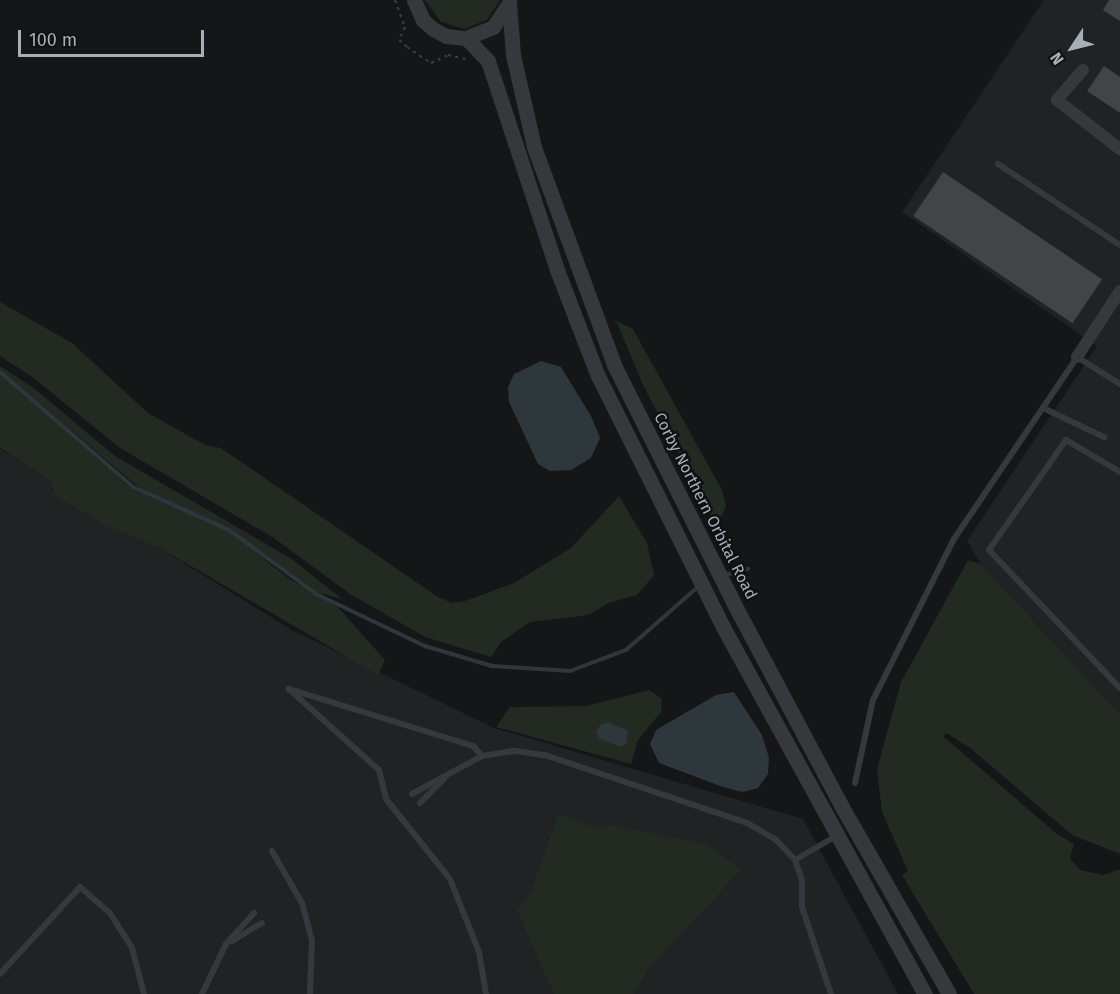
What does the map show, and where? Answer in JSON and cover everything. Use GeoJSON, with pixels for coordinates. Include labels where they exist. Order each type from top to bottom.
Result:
{"type":"FeatureCollection","features":[{"type":"Feature","properties":{"kind":"street"},"geometry":{"type":"LineString","coordinates":[[412,3],[433,29],[446,36],[466,38],[493,27],[509,1]]}},
{"type":"Feature","properties":{"kind":"street","name":"Corby Northern Orbital Road"},"geometry":{"type":"LineString","coordinates":[[509,1],[513,55],[534,147],[571,256],[614,365],[741,617],[842,807],[949,994]]}},
{"type":"Feature","properties":{"kind":"street"},"geometry":{"type":"LineString","coordinates":[[466,38],[488,61],[557,270],[598,376],[723,627],[925,994]]}},
{"type":"Feature","properties":{"kind":"street"},"geometry":{"type":"LineString","coordinates":[[1083,70],[1057,100],[1120,149]]}},
{"type":"Feature","properties":{"kind":"street"},"geometry":{"type":"LineString","coordinates":[[1077,357],[1120,291]]}},
{"type":"Feature","properties":{"kind":"lane"},"geometry":{"type":"LineString","coordinates":[[998,165],[1120,244]]}},
{"type":"Feature","properties":{"kind":"lane"},"geometry":{"type":"LineString","coordinates":[[855,783],[873,700],[894,651],[954,539],[1077,357],[1120,384]]}},
{"type":"Feature","properties":{"kind":"lane"},"geometry":{"type":"LineString","coordinates":[[1043,408],[1104,437]]}},
{"type":"Feature","properties":{"kind":"lane"},"geometry":{"type":"LineString","coordinates":[[1120,472],[1066,440],[989,550],[1120,688]]}},
{"type":"Feature","properties":{"kind":"lane"},"geometry":{"type":"LineString","coordinates":[[482,756],[473,747],[289,688],[379,770],[386,799],[450,879],[478,952],[486,994]]}},
{"type":"Feature","properties":{"kind":"lane"},"geometry":{"type":"LineString","coordinates":[[412,794],[482,756],[515,751],[544,755],[747,823],[775,839],[795,860],[801,880],[802,907],[831,994]]}},
{"type":"Feature","properties":{"kind":"lane"},"geometry":{"type":"LineString","coordinates":[[420,803],[451,772]]}},
{"type":"Feature","properties":{"kind":"lane"},"geometry":{"type":"LineString","coordinates":[[795,860],[837,835]]}},
{"type":"Feature","properties":{"kind":"lane"},"geometry":{"type":"LineString","coordinates":[[273,851],[294,886],[308,921],[313,951],[310,994]]}},
{"type":"Feature","properties":{"kind":"lane"},"geometry":{"type":"LineString","coordinates":[[0,974],[81,887],[110,914],[132,948],[144,994]]}},
{"type":"Feature","properties":{"kind":"lane"},"geometry":{"type":"LineString","coordinates":[[202,994],[226,944],[254,913]]}},
{"type":"Feature","properties":{"kind":"lane"},"geometry":{"type":"LineString","coordinates":[[226,944],[262,923]]}},
{"type":"Feature","properties":{"kind":"path"},"geometry":{"type":"LineString","coordinates":[[395,0],[405,27],[399,40],[407,47],[431,63],[448,55],[475,65]]}},
{"type":"Feature","properties":{"kind":"shaded area"},"geometry":{"type":"Polygon","coordinates":[[[425,0],[500,0],[487,20],[464,29],[441,22],[425,0]]]}},
{"type":"Feature","properties":{"kind":"shaded area"},"geometry":{"type":"Polygon","coordinates":[[[1044,0],[1120,0],[1120,714],[981,564],[967,541],[1097,346],[902,212],[1044,0]]]}},
{"type":"Feature","properties":{"kind":"shaded area"},"geometry":{"type":"Polygon","coordinates":[[[0,302],[72,343],[148,413],[205,445],[221,448],[438,597],[452,603],[465,601],[514,583],[571,548],[619,496],[647,543],[654,575],[637,595],[608,603],[589,615],[530,622],[501,642],[491,657],[425,637],[350,594],[274,538],[120,448],[31,376],[0,356],[0,302]]]}},
{"type":"Feature","properties":{"kind":"shaded area"},"geometry":{"type":"Polygon","coordinates":[[[616,321],[633,329],[722,490],[726,506],[722,515],[713,520],[644,387],[616,321]]]}},
{"type":"Feature","properties":{"kind":"shaded area"},"geometry":{"type":"Polygon","coordinates":[[[541,361],[561,367],[591,416],[600,438],[591,458],[571,470],[550,471],[538,464],[509,402],[508,387],[514,374],[541,361]]]}},
{"type":"Feature","properties":{"kind":"shaded area"},"geometry":{"type":"Polygon","coordinates":[[[0,366],[35,389],[115,456],[292,559],[342,599],[315,592],[227,527],[144,492],[0,370],[0,366]]]}},
{"type":"Feature","properties":{"kind":"shaded area"},"geometry":{"type":"Polygon","coordinates":[[[0,374],[132,489],[229,531],[288,578],[336,605],[385,660],[378,675],[160,548],[105,525],[57,497],[49,480],[0,448],[0,374]]]}},
{"type":"Feature","properties":{"kind":"shaded area"},"geometry":{"type":"Polygon","coordinates":[[[0,449],[292,630],[494,728],[803,819],[898,994],[0,994],[0,449]]]}},
{"type":"Feature","properties":{"kind":"shaded area"},"geometry":{"type":"Polygon","coordinates":[[[968,560],[981,564],[1120,714],[1120,854],[1072,835],[970,748],[946,733],[944,737],[1057,834],[1074,844],[1070,858],[1080,870],[1103,875],[1120,869],[1120,994],[974,994],[902,875],[908,871],[882,812],[877,769],[901,682],[968,560]]]}},
{"type":"Feature","properties":{"kind":"shaded area"},"geometry":{"type":"Polygon","coordinates":[[[649,690],[662,699],[661,712],[638,740],[631,764],[496,727],[510,707],[586,706],[649,690]]]}},
{"type":"Feature","properties":{"kind":"shaded area"},"geometry":{"type":"Polygon","coordinates":[[[734,692],[762,735],[769,758],[768,774],[758,788],[742,792],[659,763],[650,744],[656,730],[716,695],[734,692]]]}},
{"type":"Feature","properties":{"kind":"shaded area"},"geometry":{"type":"Polygon","coordinates":[[[609,722],[628,731],[626,744],[621,747],[600,739],[596,733],[600,725],[609,722]]]}},
{"type":"Feature","properties":{"kind":"shaded area"},"geometry":{"type":"Polygon","coordinates":[[[559,813],[595,828],[608,824],[707,844],[741,870],[650,967],[634,994],[554,994],[517,911],[531,891],[559,813]]]}},
{"type":"Feature","properties":{"kind":"building"},"geometry":{"type":"Polygon","coordinates":[[[1109,0],[1120,0],[1120,21],[1103,10],[1109,0]]]}},
{"type":"Feature","properties":{"kind":"building"},"geometry":{"type":"Polygon","coordinates":[[[1104,66],[1120,77],[1120,113],[1087,91],[1104,66]]]}},
{"type":"Feature","properties":{"kind":"building"},"geometry":{"type":"Polygon","coordinates":[[[943,172],[1102,279],[1073,323],[913,216],[943,172]]]}},
{"type":"Feature","properties":{"kind":"waterway"},"geometry":{"type":"LineString","coordinates":[[0,372],[133,487],[229,530],[316,594],[425,646],[492,666],[570,671],[626,650],[699,586]]}},
{"type":"Feature","properties":{"kind":"waterway"},"geometry":{"type":"LineString","coordinates":[[725,575],[748,569]]}}]}
